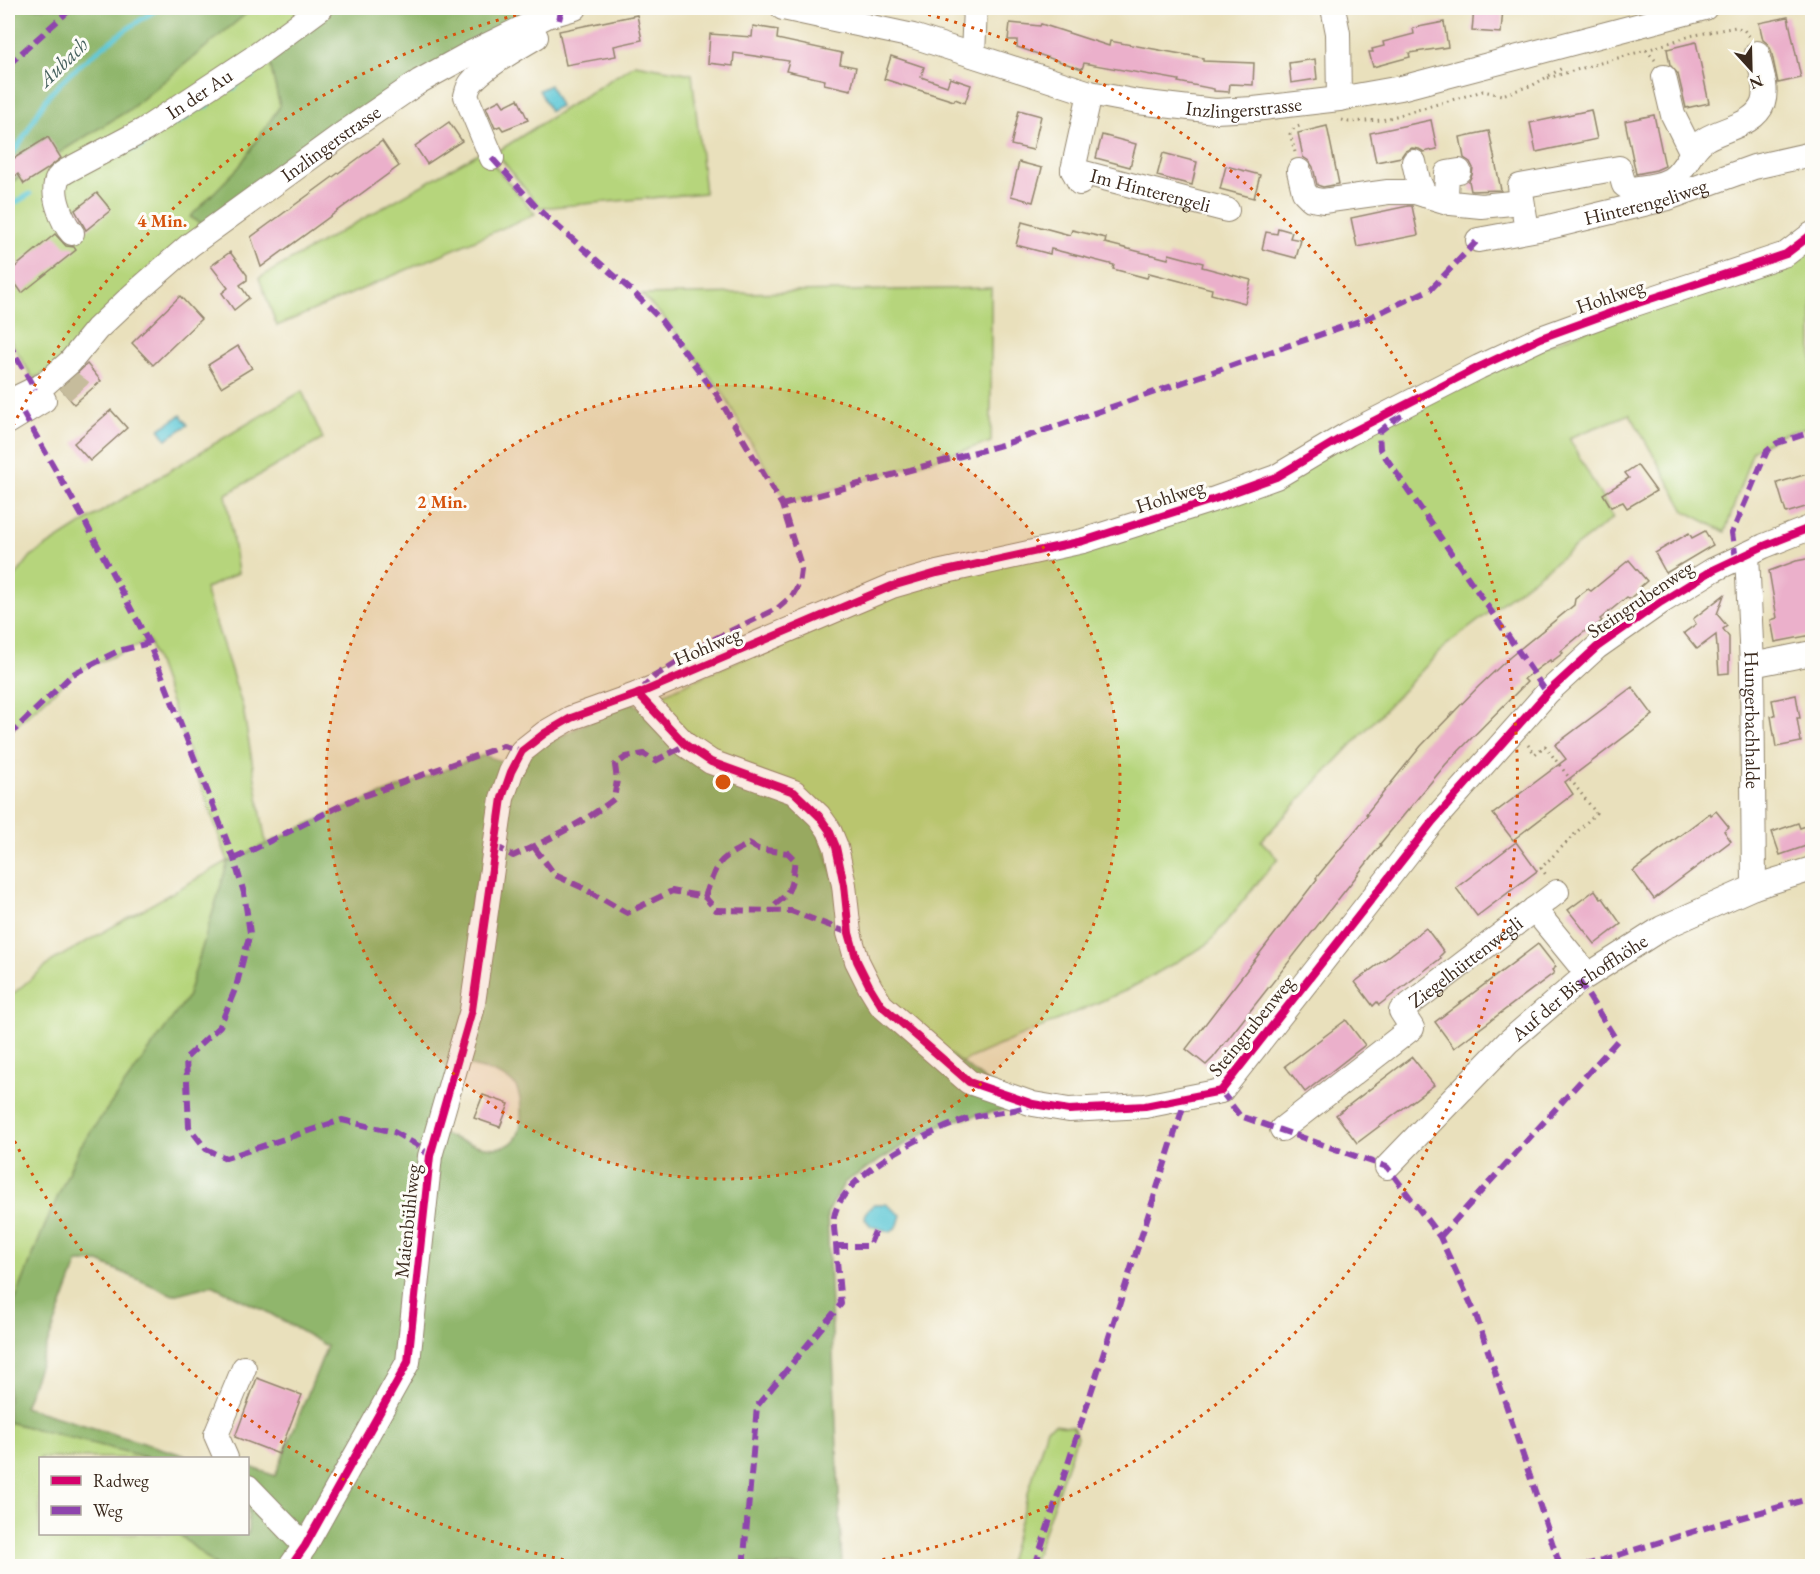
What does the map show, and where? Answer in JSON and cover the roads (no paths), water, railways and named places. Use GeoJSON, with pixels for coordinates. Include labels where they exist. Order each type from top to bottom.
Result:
{"type":"FeatureCollection","features":[{"type":"Feature","properties":{"kind":"street","name":"In der Au"},"geometry":{"type":"LineString","coordinates":[[72,233],[65,226],[60,213],[55,187],[59,177],[70,168],[144,130],[253,58],[321,8]]}},
{"type":"Feature","properties":{"kind":"street","name":"Inzlingerstrasse"},"geometry":{"type":"LineString","coordinates":[[783,8],[823,12],[913,36],[1090,93],[1138,102],[1215,111],[1338,109],[1401,88],[1463,73],[1651,14],[1705,8]]}},
{"type":"Feature","properties":{"kind":"street"},"geometry":{"type":"LineString","coordinates":[[973,55],[975,8]]}},
{"type":"Feature","properties":{"kind":"street"},"geometry":{"type":"LineString","coordinates":[[1334,8],[1338,33],[1338,109]]}},
{"type":"Feature","properties":{"kind":"street","name":"Inzlingerstrasse"},"geometry":{"type":"LineString","coordinates":[[22,404],[55,376],[134,294],[190,245],[420,81],[547,16],[567,14]]}},
{"type":"Feature","properties":{"kind":"street"},"geometry":{"type":"LineString","coordinates":[[492,158],[466,96],[469,86],[516,49],[559,23],[567,14]]}},
{"type":"Feature","properties":{"kind":"street"},"geometry":{"type":"LineString","coordinates":[[1527,230],[1520,186],[1619,168],[1623,185],[1630,189],[1658,185],[1672,179],[1706,139],[1754,116],[1762,105],[1765,91],[1757,53]]}},
{"type":"Feature","properties":{"kind":"street"},"geometry":{"type":"LineString","coordinates":[[1664,77],[1673,115],[1692,153]]}},
{"type":"Feature","properties":{"kind":"street","name":"Im Hinterengeli"},"geometry":{"type":"LineString","coordinates":[[1090,93],[1078,179],[1227,210]]}},
{"type":"Feature","properties":{"kind":"street","name":"Hinterengeliweg"},"geometry":{"type":"LineString","coordinates":[[1478,240],[1549,227],[1668,198],[1754,167],[1812,154]]}},
{"type":"Feature","properties":{"kind":"street"},"geometry":{"type":"LineString","coordinates":[[1414,162],[1418,180],[1425,195]]}},
{"type":"Feature","properties":{"kind":"street"},"geometry":{"type":"LineString","coordinates":[[1299,171],[1304,192],[1311,199],[1323,201],[1388,192],[1415,192],[1451,203],[1481,206],[1522,202]]}},
{"type":"Feature","properties":{"kind":"street"},"geometry":{"type":"LineString","coordinates":[[1451,203],[1446,196],[1447,173],[1459,171]]}},
{"type":"Feature","properties":{"kind":"street","name":"Hohlweg"},"geometry":{"type":"LineString","coordinates":[[522,751],[545,733],[571,718],[638,694],[892,586],[937,573],[1083,541],[1212,500],[1275,477],[1348,434],[1541,338],[1786,254],[1812,234]]}},
{"type":"Feature","properties":{"kind":"street","name":"Inzlingerstrasse"},"geometry":{"type":"LineString","coordinates":[[87,365],[92,347],[104,331],[109,318]]}},
{"type":"Feature","properties":{"kind":"street","name":"Inzlingerstrasse"},"geometry":{"type":"LineString","coordinates":[[22,404],[62,391]]}},
{"type":"Feature","properties":{"kind":"street","name":"Steingrubenweg"},"geometry":{"type":"LineString","coordinates":[[638,694],[686,745],[711,762],[794,792],[819,816],[836,846],[844,885],[849,933],[857,961],[870,987],[881,1005],[969,1082],[1033,1104],[1069,1110],[1145,1106],[1221,1091],[1433,821],[1547,693],[1597,647],[1661,602],[1713,570],[1812,527]]}},
{"type":"Feature","properties":{"kind":"street","name":"Hungerbachhalde"},"geometry":{"type":"LineString","coordinates":[[1747,554],[1752,665],[1754,887]]}},
{"type":"Feature","properties":{"kind":"street"},"geometry":{"type":"LineString","coordinates":[[1752,665],[1812,653]]}},
{"type":"Feature","properties":{"kind":"street","name":"Maienbühlweg"},"geometry":{"type":"LineString","coordinates":[[291,1566],[305,1546],[408,1362],[430,1156],[472,1010],[502,798],[511,772],[522,751]]}},
{"type":"Feature","properties":{"kind":"street","name":"Auf der Bischoffhöhe"},"geometry":{"type":"LineString","coordinates":[[1387,1167],[1508,1042],[1588,975],[1662,928],[1754,887],[1812,869]]}},
{"type":"Feature","properties":{"kind":"street","name":"Ziegelhüttenwegli"},"geometry":{"type":"LineString","coordinates":[[1282,1129],[1412,1028],[1401,1011],[1557,892]]}},
{"type":"Feature","properties":{"kind":"street","name":"Ziegelhüttenwegli"},"geometry":{"type":"LineString","coordinates":[[1534,909],[1588,975]]}},
{"type":"Feature","properties":{"kind":"street"},"geometry":{"type":"LineString","coordinates":[[226,1457],[216,1435],[244,1368]]}},
{"type":"Feature","properties":{"kind":"street"},"geometry":{"type":"LineString","coordinates":[[249,1488],[305,1546]]}},
{"type":"Feature","properties":{"kind":"water"},"geometry":{"type":"Polygon","coordinates":[[[550,85],[560,106],[550,111],[539,90],[550,85]]]}},
{"type":"Feature","properties":{"kind":"water"},"geometry":{"type":"Polygon","coordinates":[[[181,415],[188,425],[166,439],[159,429],[181,415]]]}},
{"type":"Feature","properties":{"kind":"water"},"geometry":{"type":"Polygon","coordinates":[[[874,1204],[886,1204],[901,1215],[898,1225],[891,1232],[871,1226],[865,1219],[866,1212],[874,1204]]]}},
{"type":"Feature","properties":{"kind":"waterway","name":"Aubach"},"geometry":{"type":"LineString","coordinates":[[8,158],[15,151],[51,93],[75,69],[102,47],[159,8]]}},
{"type":"Feature","properties":{"kind":"waterway"},"geometry":{"type":"LineString","coordinates":[[223,91],[234,88],[244,76],[253,76],[256,66]]}},
{"type":"Feature","properties":{"kind":"waterway"},"geometry":{"type":"LineString","coordinates":[[173,124],[186,118],[190,111],[207,106],[212,97]]}},
{"type":"Feature","properties":{"kind":"waterway"},"geometry":{"type":"LineString","coordinates":[[124,151],[140,147],[148,141]]}},
{"type":"Feature","properties":{"kind":"waterway"},"geometry":{"type":"LineString","coordinates":[[8,207],[30,194]]}},
{"type":"Feature","properties":{"kind":"tunnel"},"geometry":{"type":"LineString","coordinates":[[62,391],[78,377],[87,365]]}}]}
